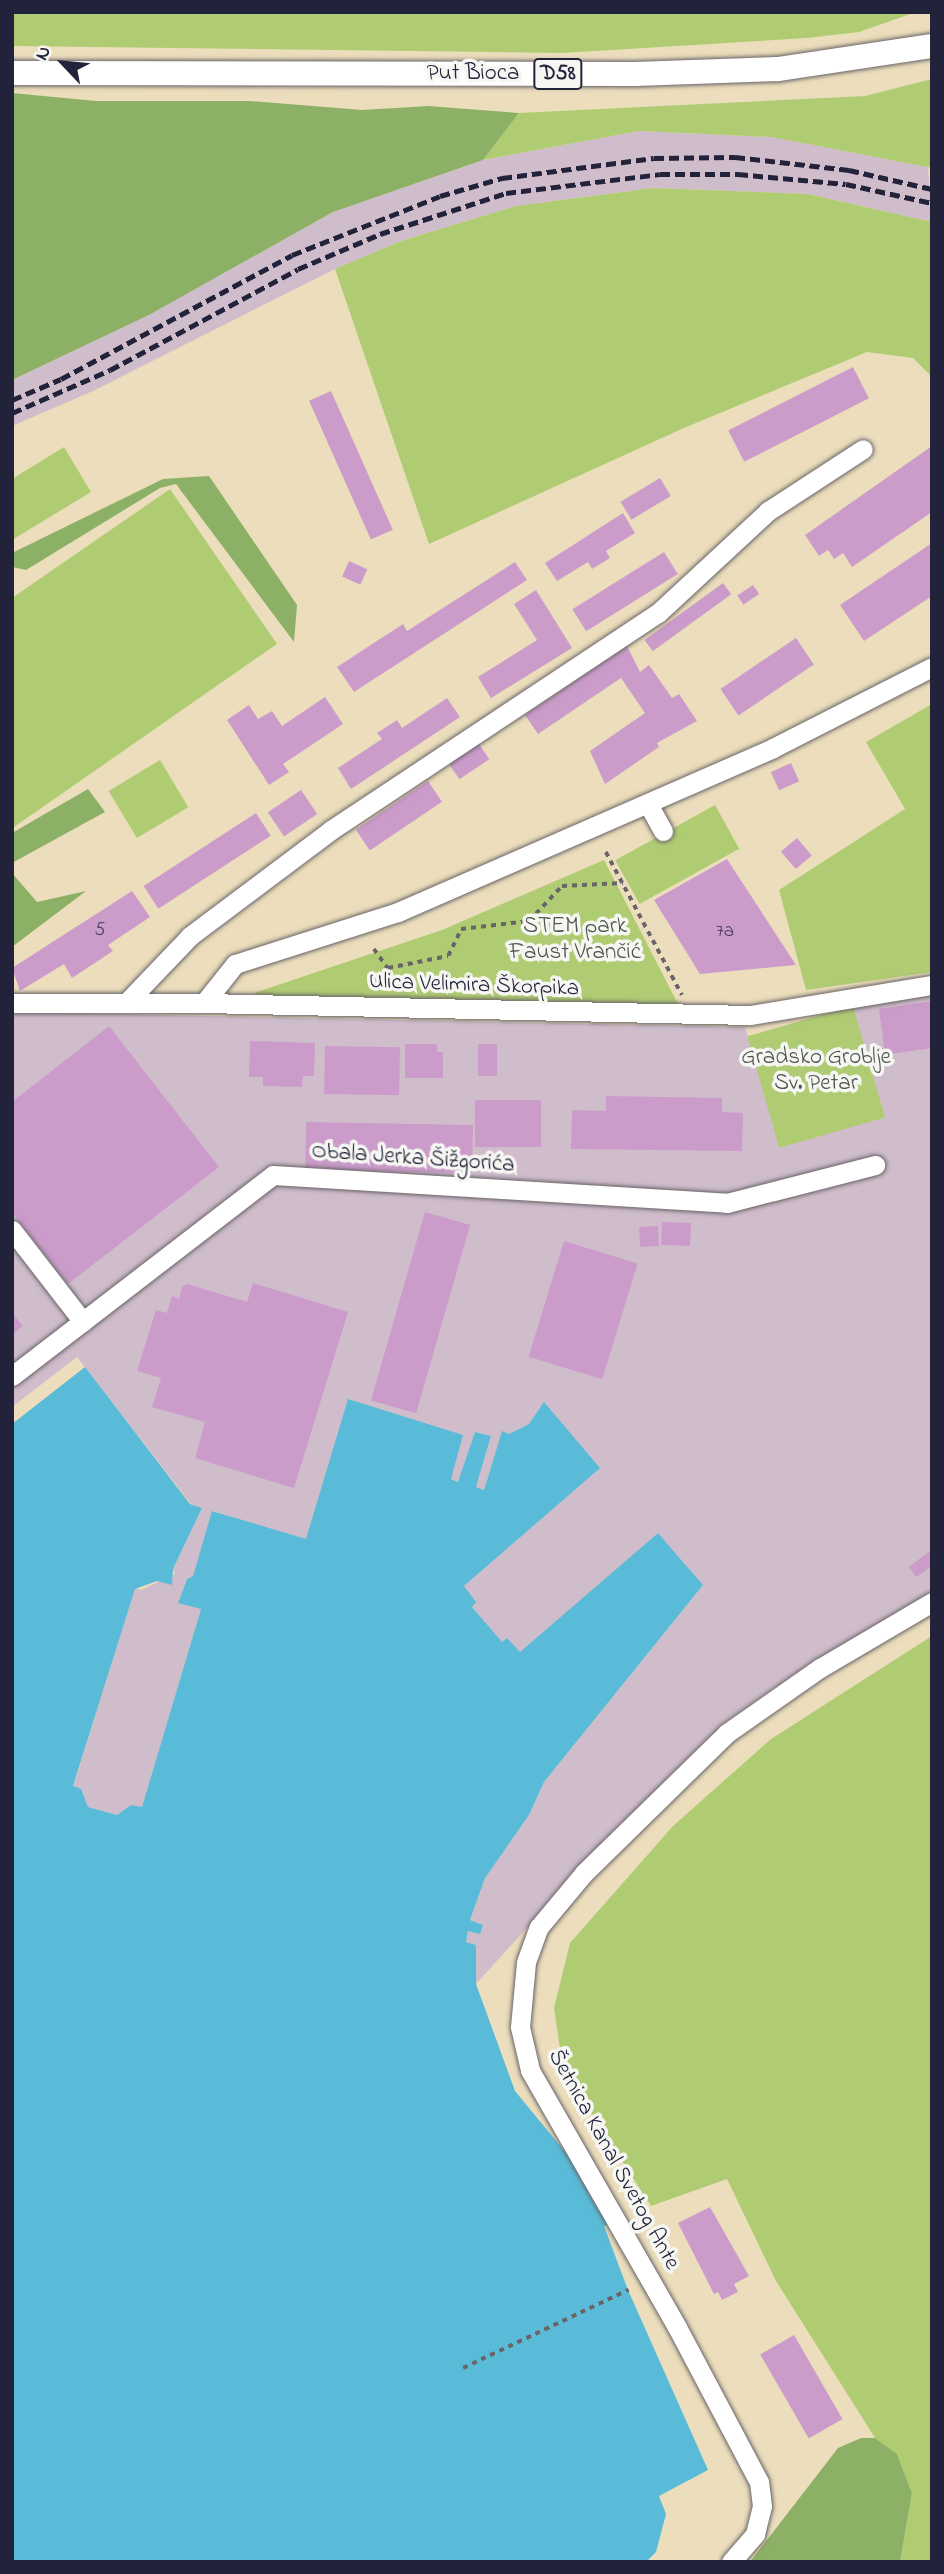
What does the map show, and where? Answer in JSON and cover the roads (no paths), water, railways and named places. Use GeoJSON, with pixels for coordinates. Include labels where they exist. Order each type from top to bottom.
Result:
{"type":"FeatureCollection","features":[{"type":"Feature","properties":{"kind":"main road","name":"Put Bioca"},"geometry":{"type":"LineString","coordinates":[[12,74],[635,74],[778,69],[932,46]]}},
{"type":"Feature","properties":{"kind":"street"},"geometry":{"type":"LineString","coordinates":[[127,1002],[201,928],[331,830],[658,614],[768,511],[863,449]]}},
{"type":"Feature","properties":{"kind":"street"},"geometry":{"type":"LineString","coordinates":[[204,1003],[235,964],[398,912],[773,748],[932,667]]}},
{"type":"Feature","properties":{"kind":"street"},"geometry":{"type":"LineString","coordinates":[[649,804],[663,831]]}},
{"type":"Feature","properties":{"kind":"street","name":"Ulica Velimira Škorpika"},"geometry":{"type":"LineString","coordinates":[[12,1003],[204,1003],[750,1015],[932,985]]}},
{"type":"Feature","properties":{"kind":"street","name":"Obala Jerka Šižgorića"},"geometry":{"type":"LineString","coordinates":[[12,1376],[273,1175],[727,1203],[875,1165]]}},
{"type":"Feature","properties":{"kind":"street"},"geometry":{"type":"LineString","coordinates":[[12,1230],[83,1322]]}},
{"type":"Feature","properties":{"kind":"street","name":"Šetnica Kanal Svetog Ante"},"geometry":{"type":"LineString","coordinates":[[731,2562],[755,2535],[762,2507],[760,2482],[530,2070],[520,2027],[526,1962],[539,1927],[584,1873],[726,1733],[820,1668],[932,1602]]}},
{"type":"Feature","properties":{"kind":"water"},"geometry":{"type":"Polygon","coordinates":[[[85,1367],[190,1504],[202,1508],[173,1569],[172,1585],[157,1581],[135,1589],[73,1786],[81,1789],[88,1807],[117,1815],[131,1805],[142,1807],[201,1609],[178,1603],[187,1579],[193,1576],[212,1511],[306,1539],[348,1399],[463,1435],[451,1479],[458,1482],[475,1432],[491,1436],[476,1487],[484,1490],[502,1431],[509,1434],[529,1424],[544,1402],[600,1468],[464,1586],[476,1602],[472,1607],[502,1642],[507,1638],[520,1652],[658,1533],[703,1585],[544,1782],[529,1815],[485,1878],[470,1920],[483,1925],[480,1934],[468,1931],[466,1942],[476,1945],[476,1984],[515,2091],[581,2171],[611,2224],[604,2226],[628,2290],[708,2470],[659,2496],[666,2514],[656,2552],[646,2562],[12,2562],[12,1424],[85,1367]]]}},
{"type":"Feature","properties":{"kind":"railway"},"geometry":{"type":"LineString","coordinates":[[12,400],[61,379],[292,255],[440,196],[502,178],[654,158],[735,157],[849,170],[932,189]]}},
{"type":"Feature","properties":{"kind":"railway"},"geometry":{"type":"LineString","coordinates":[[12,413],[110,370],[298,269],[380,234],[506,193],[660,174],[738,174],[846,184],[932,203]]}},
{"type":"Feature","properties":{"kind":"park label","name":"STEM park Faust Vrančić"},"geometry":{"type":"Point","coordinates":[575,940]}},
{"type":"Feature","properties":{"kind":"park label","name":"Gradsko Groblje Sv. Petar"},"geometry":{"type":"Point","coordinates":[816,1071]}}]}
